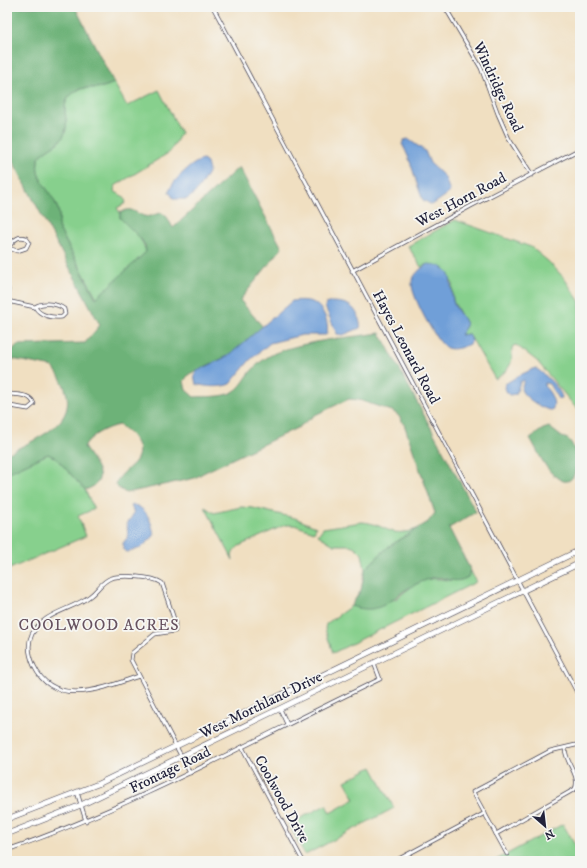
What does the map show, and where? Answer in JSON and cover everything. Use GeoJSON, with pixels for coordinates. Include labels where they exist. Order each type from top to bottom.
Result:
{"type":"FeatureCollection","features":[{"type":"Feature","properties":{"kind":"highway","name":"West Morthland Drive"},"geometry":{"type":"LineString","coordinates":[[7,820],[77,792],[175,746],[580,550]]}},
{"type":"Feature","properties":{"kind":"highway","name":"West Morthland Drive"},"geometry":{"type":"LineString","coordinates":[[7,834],[81,805],[580,563]]}},
{"type":"Feature","properties":{"kind":"street","name":"Hayes Leonard Road"},"geometry":{"type":"LineString","coordinates":[[213,7],[580,698]]}},
{"type":"Feature","properties":{"kind":"street","name":"Windridge Road"},"geometry":{"type":"LineString","coordinates":[[445,7],[481,68],[509,139],[532,175]]}},
{"type":"Feature","properties":{"kind":"street","name":"West Horn Road"},"geometry":{"type":"LineString","coordinates":[[352,271],[471,206],[580,150]]}},
{"type":"Feature","properties":{"kind":"street"},"geometry":{"type":"LineString","coordinates":[[20,238],[26,238],[29,242],[26,248],[18,251],[8,248],[11,242],[20,238]]}},
{"type":"Feature","properties":{"kind":"street"},"geometry":{"type":"LineString","coordinates":[[7,279],[7,301],[35,307],[43,303],[60,306],[64,309],[65,314],[59,318],[44,315],[38,313],[35,307]]}},
{"type":"Feature","properties":{"kind":"street"},"geometry":{"type":"LineString","coordinates":[[7,396],[11,394],[29,397],[33,400],[34,404],[28,409],[10,406],[7,404]]}},
{"type":"Feature","properties":{"kind":"street"},"geometry":{"type":"LineString","coordinates":[[139,676],[81,692],[56,690],[47,685],[34,667],[29,654],[30,639],[35,629],[45,620],[90,596],[102,583],[109,579],[134,577],[154,579],[163,585],[176,627],[175,631],[155,634],[132,653],[131,660],[175,746],[180,758],[190,773]]}},
{"type":"Feature","properties":{"kind":"street","name":"Frontage Road"},"geometry":{"type":"LineString","coordinates":[[7,850],[86,821],[190,773],[380,679],[374,663]]}},
{"type":"Feature","properties":{"kind":"street"},"geometry":{"type":"LineString","coordinates":[[280,709],[287,724]]}},
{"type":"Feature","properties":{"kind":"street"},"geometry":{"type":"LineString","coordinates":[[507,854],[473,792],[550,751],[580,744]]}},
{"type":"Feature","properties":{"kind":"street","name":"Coolwood Drive"},"geometry":{"type":"LineString","coordinates":[[242,747],[303,861]]}},
{"type":"Feature","properties":{"kind":"street"},"geometry":{"type":"LineString","coordinates":[[496,834],[575,789],[577,784],[576,778],[567,761],[565,748]]}},
{"type":"Feature","properties":{"kind":"street"},"geometry":{"type":"LineString","coordinates":[[77,792],[86,821]]}},
{"type":"Feature","properties":{"kind":"street"},"geometry":{"type":"LineString","coordinates":[[394,861],[485,813]]}},
{"type":"Feature","properties":{"kind":"green space"},"geometry":{"type":"Polygon","coordinates":[[[7,7],[75,7],[114,83],[103,87],[79,89],[70,96],[66,101],[65,107],[66,129],[64,135],[61,140],[43,153],[39,158],[38,164],[40,178],[58,209],[58,227],[96,298],[146,252],[145,245],[120,218],[120,213],[127,210],[132,210],[144,216],[151,216],[162,213],[167,217],[173,228],[239,167],[282,248],[240,300],[263,327],[228,356],[189,374],[184,381],[186,390],[194,397],[229,394],[239,387],[258,364],[275,353],[314,342],[380,333],[476,512],[449,528],[470,569],[468,577],[458,581],[437,577],[422,581],[382,606],[375,608],[369,609],[351,606],[361,590],[365,569],[388,547],[428,522],[435,513],[404,424],[398,415],[392,411],[359,400],[349,399],[315,415],[299,427],[195,478],[126,493],[115,484],[121,475],[134,463],[139,452],[136,441],[119,425],[99,433],[86,443],[84,447],[96,465],[99,476],[98,482],[85,490],[56,458],[48,454],[7,473],[7,454],[49,431],[59,422],[66,412],[67,400],[64,385],[53,367],[7,358],[7,356],[17,345],[85,343],[100,325],[7,150],[7,7]]]}},
{"type":"Feature","properties":{"kind":"green space"},"geometry":{"type":"Polygon","coordinates":[[[114,83],[127,106],[159,90],[181,133],[170,152],[115,186],[114,191],[124,197],[126,203],[117,208],[120,213],[120,218],[139,238],[146,252],[97,298],[58,227],[58,209],[40,178],[38,164],[39,158],[43,153],[61,140],[64,135],[66,129],[65,107],[66,101],[70,96],[79,89],[103,87],[114,83]]]}},
{"type":"Feature","properties":{"kind":"green space"},"geometry":{"type":"Polygon","coordinates":[[[455,220],[531,247],[549,262],[564,278],[580,302],[580,409],[576,408],[537,361],[516,345],[512,347],[511,364],[495,379],[469,334],[460,335],[466,326],[453,301],[452,282],[428,264],[421,267],[408,246],[455,220]]]}},
{"type":"Feature","properties":{"kind":"green space"},"geometry":{"type":"Polygon","coordinates":[[[549,427],[562,437],[568,439],[575,452],[576,468],[574,475],[570,480],[565,481],[559,479],[550,471],[530,438],[543,429],[549,427]]]}},
{"type":"Feature","properties":{"kind":"green space"},"geometry":{"type":"Polygon","coordinates":[[[48,454],[56,458],[85,490],[94,509],[78,516],[86,536],[7,570],[7,473],[48,454]]]}},
{"type":"Feature","properties":{"kind":"green space"},"geometry":{"type":"Polygon","coordinates":[[[205,507],[214,513],[241,507],[253,508],[295,518],[316,527],[314,532],[294,525],[285,525],[239,546],[234,551],[232,558],[233,560],[205,507]]]}},
{"type":"Feature","properties":{"kind":"green space"},"geometry":{"type":"Polygon","coordinates":[[[362,522],[371,523],[393,532],[407,532],[417,529],[388,547],[365,569],[362,554],[355,547],[350,545],[334,545],[318,535],[323,528],[362,522]]]}},
{"type":"Feature","properties":{"kind":"green space"},"geometry":{"type":"Polygon","coordinates":[[[470,569],[476,582],[333,653],[325,629],[326,624],[351,606],[360,608],[390,601],[397,598],[415,584],[429,579],[462,579],[468,577],[470,569]]]}},
{"type":"Feature","properties":{"kind":"green space"},"geometry":{"type":"Polygon","coordinates":[[[372,767],[394,808],[305,855],[289,824],[326,805],[330,813],[355,799],[345,781],[372,767]]]}},
{"type":"Feature","properties":{"kind":"green space"},"geometry":{"type":"Polygon","coordinates":[[[563,824],[580,854],[580,861],[494,861],[563,824]]]}},
{"type":"Feature","properties":{"kind":"water"},"geometry":{"type":"Polygon","coordinates":[[[408,139],[425,151],[430,163],[445,177],[450,192],[432,205],[423,200],[402,144],[404,140],[408,139]]]}},
{"type":"Feature","properties":{"kind":"water"},"geometry":{"type":"Polygon","coordinates":[[[203,160],[207,163],[209,171],[197,190],[187,199],[174,199],[169,192],[174,183],[188,168],[203,160]]]}},
{"type":"Feature","properties":{"kind":"water"},"geometry":{"type":"Polygon","coordinates":[[[428,264],[437,265],[443,268],[450,276],[453,301],[455,307],[464,319],[466,326],[460,335],[469,334],[472,341],[465,346],[450,349],[443,345],[431,329],[420,308],[413,290],[412,281],[417,272],[428,264]]]}},
{"type":"Feature","properties":{"kind":"water"},"geometry":{"type":"Polygon","coordinates":[[[292,301],[310,301],[320,307],[327,321],[326,335],[302,335],[270,343],[250,360],[230,384],[213,387],[196,384],[194,376],[197,371],[228,356],[292,301]]]}},
{"type":"Feature","properties":{"kind":"water"},"geometry":{"type":"Polygon","coordinates":[[[331,302],[341,303],[352,307],[357,314],[360,328],[343,335],[337,334],[325,307],[326,304],[331,302]]]}},
{"type":"Feature","properties":{"kind":"water"},"geometry":{"type":"Polygon","coordinates":[[[535,368],[551,381],[561,394],[562,398],[558,399],[549,384],[545,383],[544,386],[550,394],[554,404],[552,410],[539,406],[522,392],[521,389],[524,380],[520,382],[516,394],[509,395],[504,388],[505,384],[535,368]]]}},
{"type":"Feature","properties":{"kind":"water"},"geometry":{"type":"Polygon","coordinates":[[[131,506],[138,506],[148,516],[154,536],[141,548],[127,552],[124,550],[123,543],[128,537],[127,524],[134,513],[131,506]]]}},
{"type":"Feature","properties":{"kind":"district","name":"COOLWOOD ACRES"},"geometry":{"type":"Point","coordinates":[99,625]}}]}
